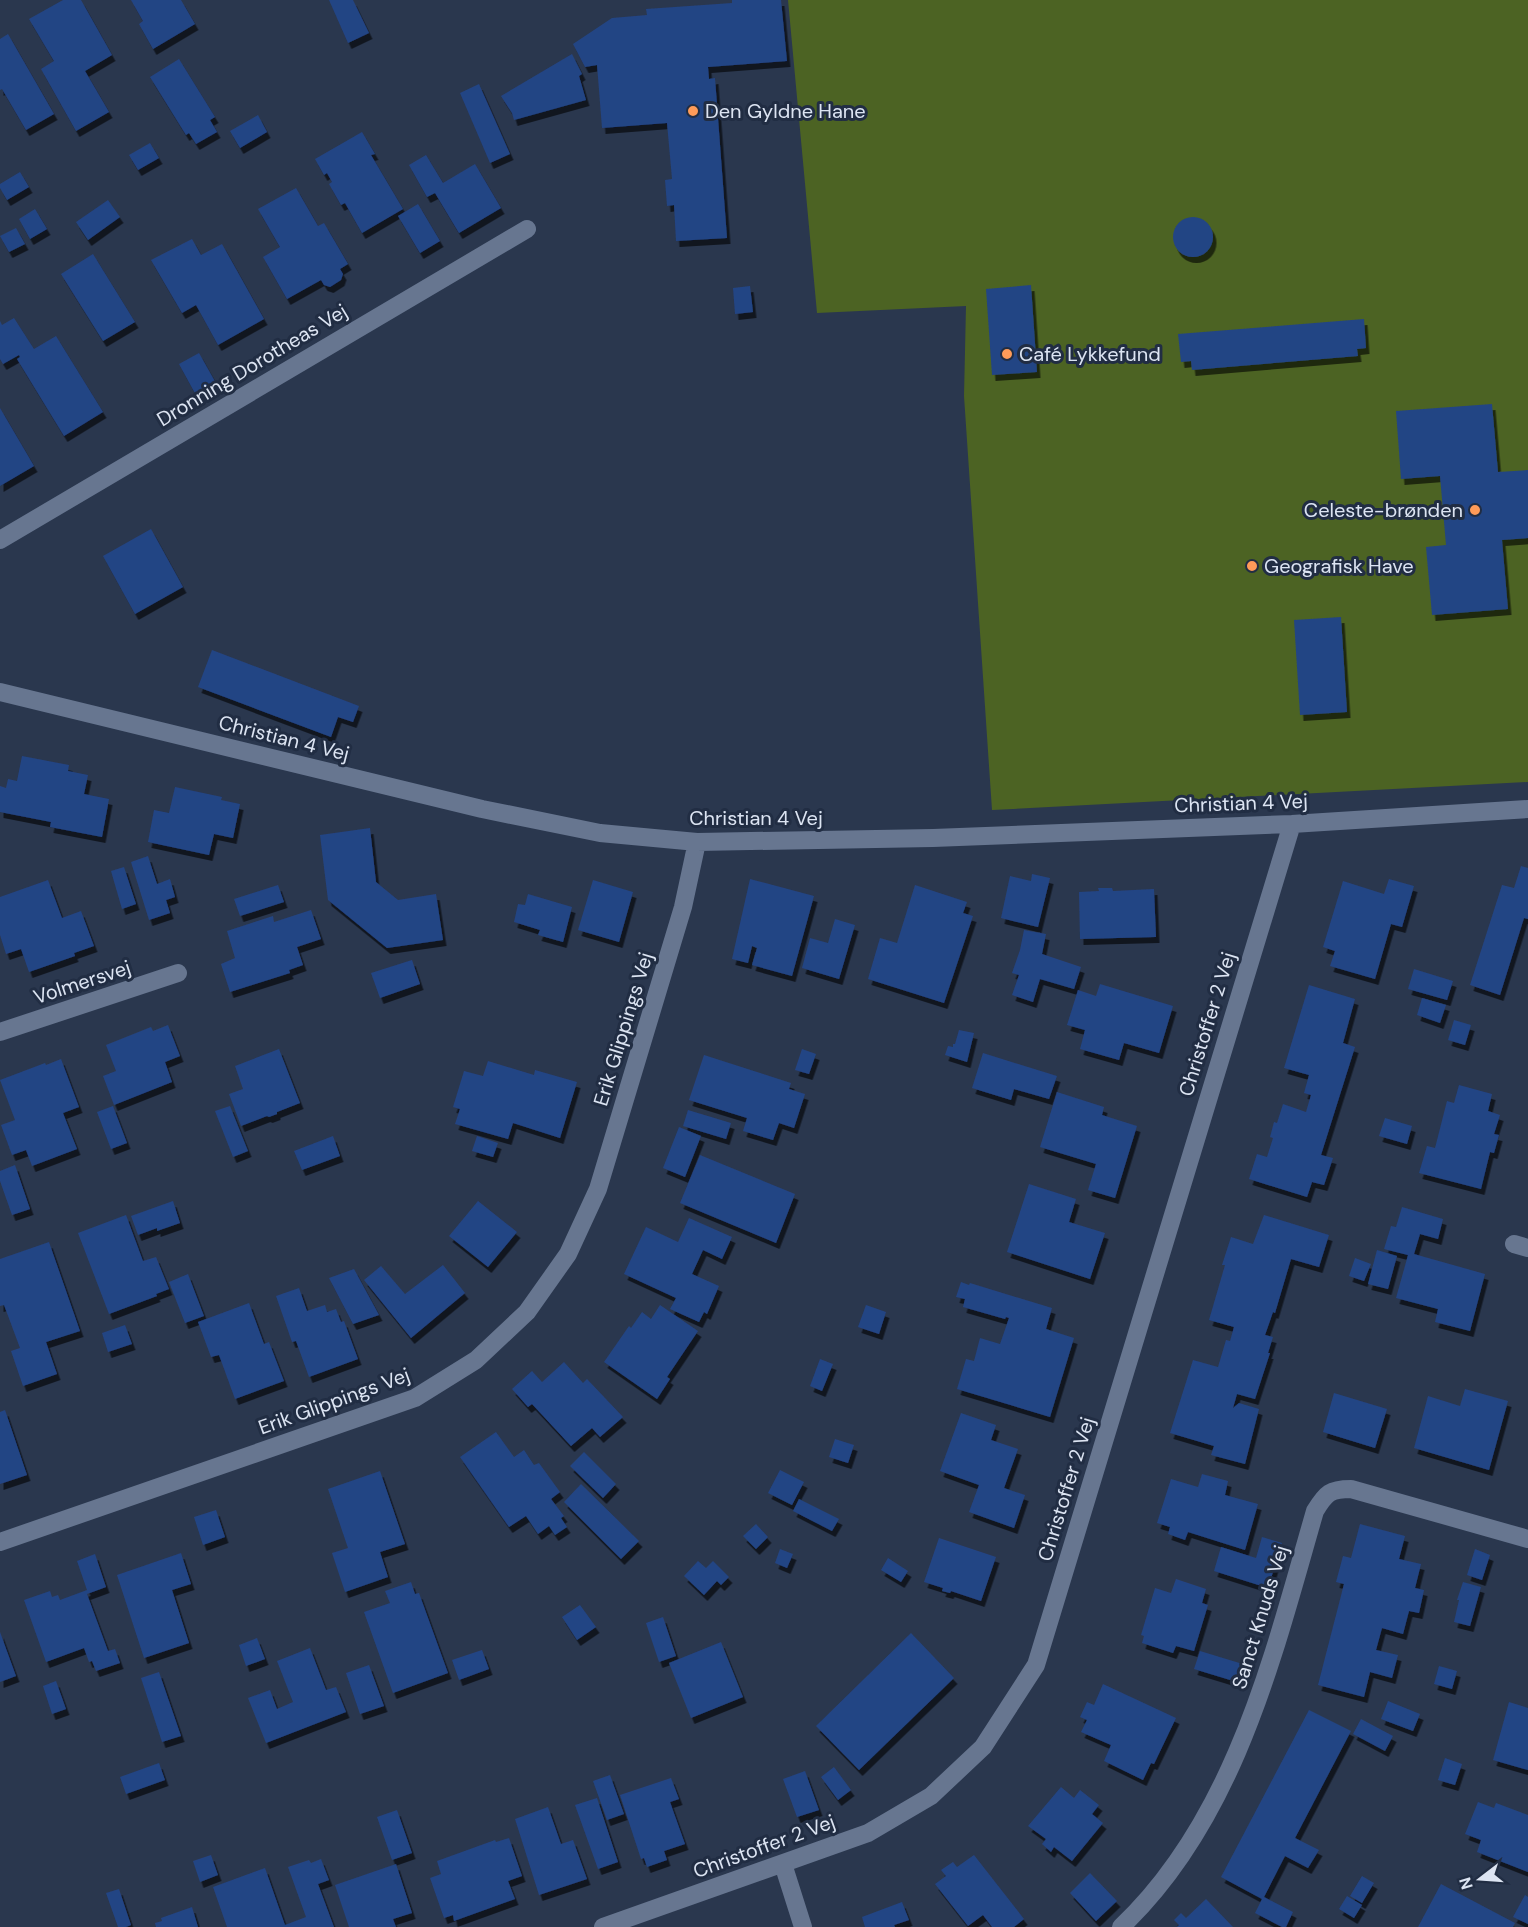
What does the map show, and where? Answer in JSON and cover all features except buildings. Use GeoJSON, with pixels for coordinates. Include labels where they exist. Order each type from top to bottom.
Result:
{"type":"FeatureCollection","features":[{"type":"Feature","properties":{"kind":"street","name":"Dronning Dorotheas Vej"},"geometry":{"type":"LineString","coordinates":[[0,540],[527,229]]}},
{"type":"Feature","properties":{"kind":"street","name":"Christian 4 Vej"},"geometry":{"type":"LineString","coordinates":[[0,692],[482,809],[600,833],[697,842],[933,838],[1292,824],[1528,809]]}},
{"type":"Feature","properties":{"kind":"street","name":"Christoffer 2 Vej"},"geometry":{"type":"LineString","coordinates":[[603,1927],[868,1833],[931,1797],[983,1747],[1036,1665],[1292,824]]}},
{"type":"Feature","properties":{"kind":"street","name":"Erik Glippings Vej"},"geometry":{"type":"LineString","coordinates":[[0,1542],[415,1398],[476,1360],[527,1312],[568,1254],[598,1189],[683,907],[697,842]]}},
{"type":"Feature","properties":{"kind":"street","name":"Volmersvej"},"geometry":{"type":"LineString","coordinates":[[0,1032],[178,974]]}},
{"type":"Feature","properties":{"kind":"street","name":"Sanct Knuds Vej"},"geometry":{"type":"LineString","coordinates":[[1122,1927],[1136,1914],[1177,1862],[1224,1784],[1267,1678],[1315,1511],[1326,1494],[1338,1489],[1352,1489],[1528,1539]]}},
{"type":"Feature","properties":{"kind":"street"},"geometry":{"type":"LineString","coordinates":[[783,1864],[804,1927]]}},
{"type":"Feature","properties":{"kind":"green space","name":"Geografisk Have"},"geometry":{"type":"Polygon","coordinates":[[[788,0],[1528,0],[1528,782],[992,810],[964,396],[966,306],[817,313],[788,0]]]}},
{"type":"Feature","properties":{"kind":"place","name":"Den Gyldne Hane"},"geometry":{"type":"Point","coordinates":[693,111]}},
{"type":"Feature","properties":{"kind":"place","name":"Café Lykkefund"},"geometry":{"type":"Point","coordinates":[1007,354]}},
{"type":"Feature","properties":{"kind":"place","name":"Celeste-brønden"},"geometry":{"type":"Point","coordinates":[1475,510]}},
{"type":"Feature","properties":{"kind":"place","name":"Geografisk Have"},"geometry":{"type":"Point","coordinates":[1252,566]}}]}
